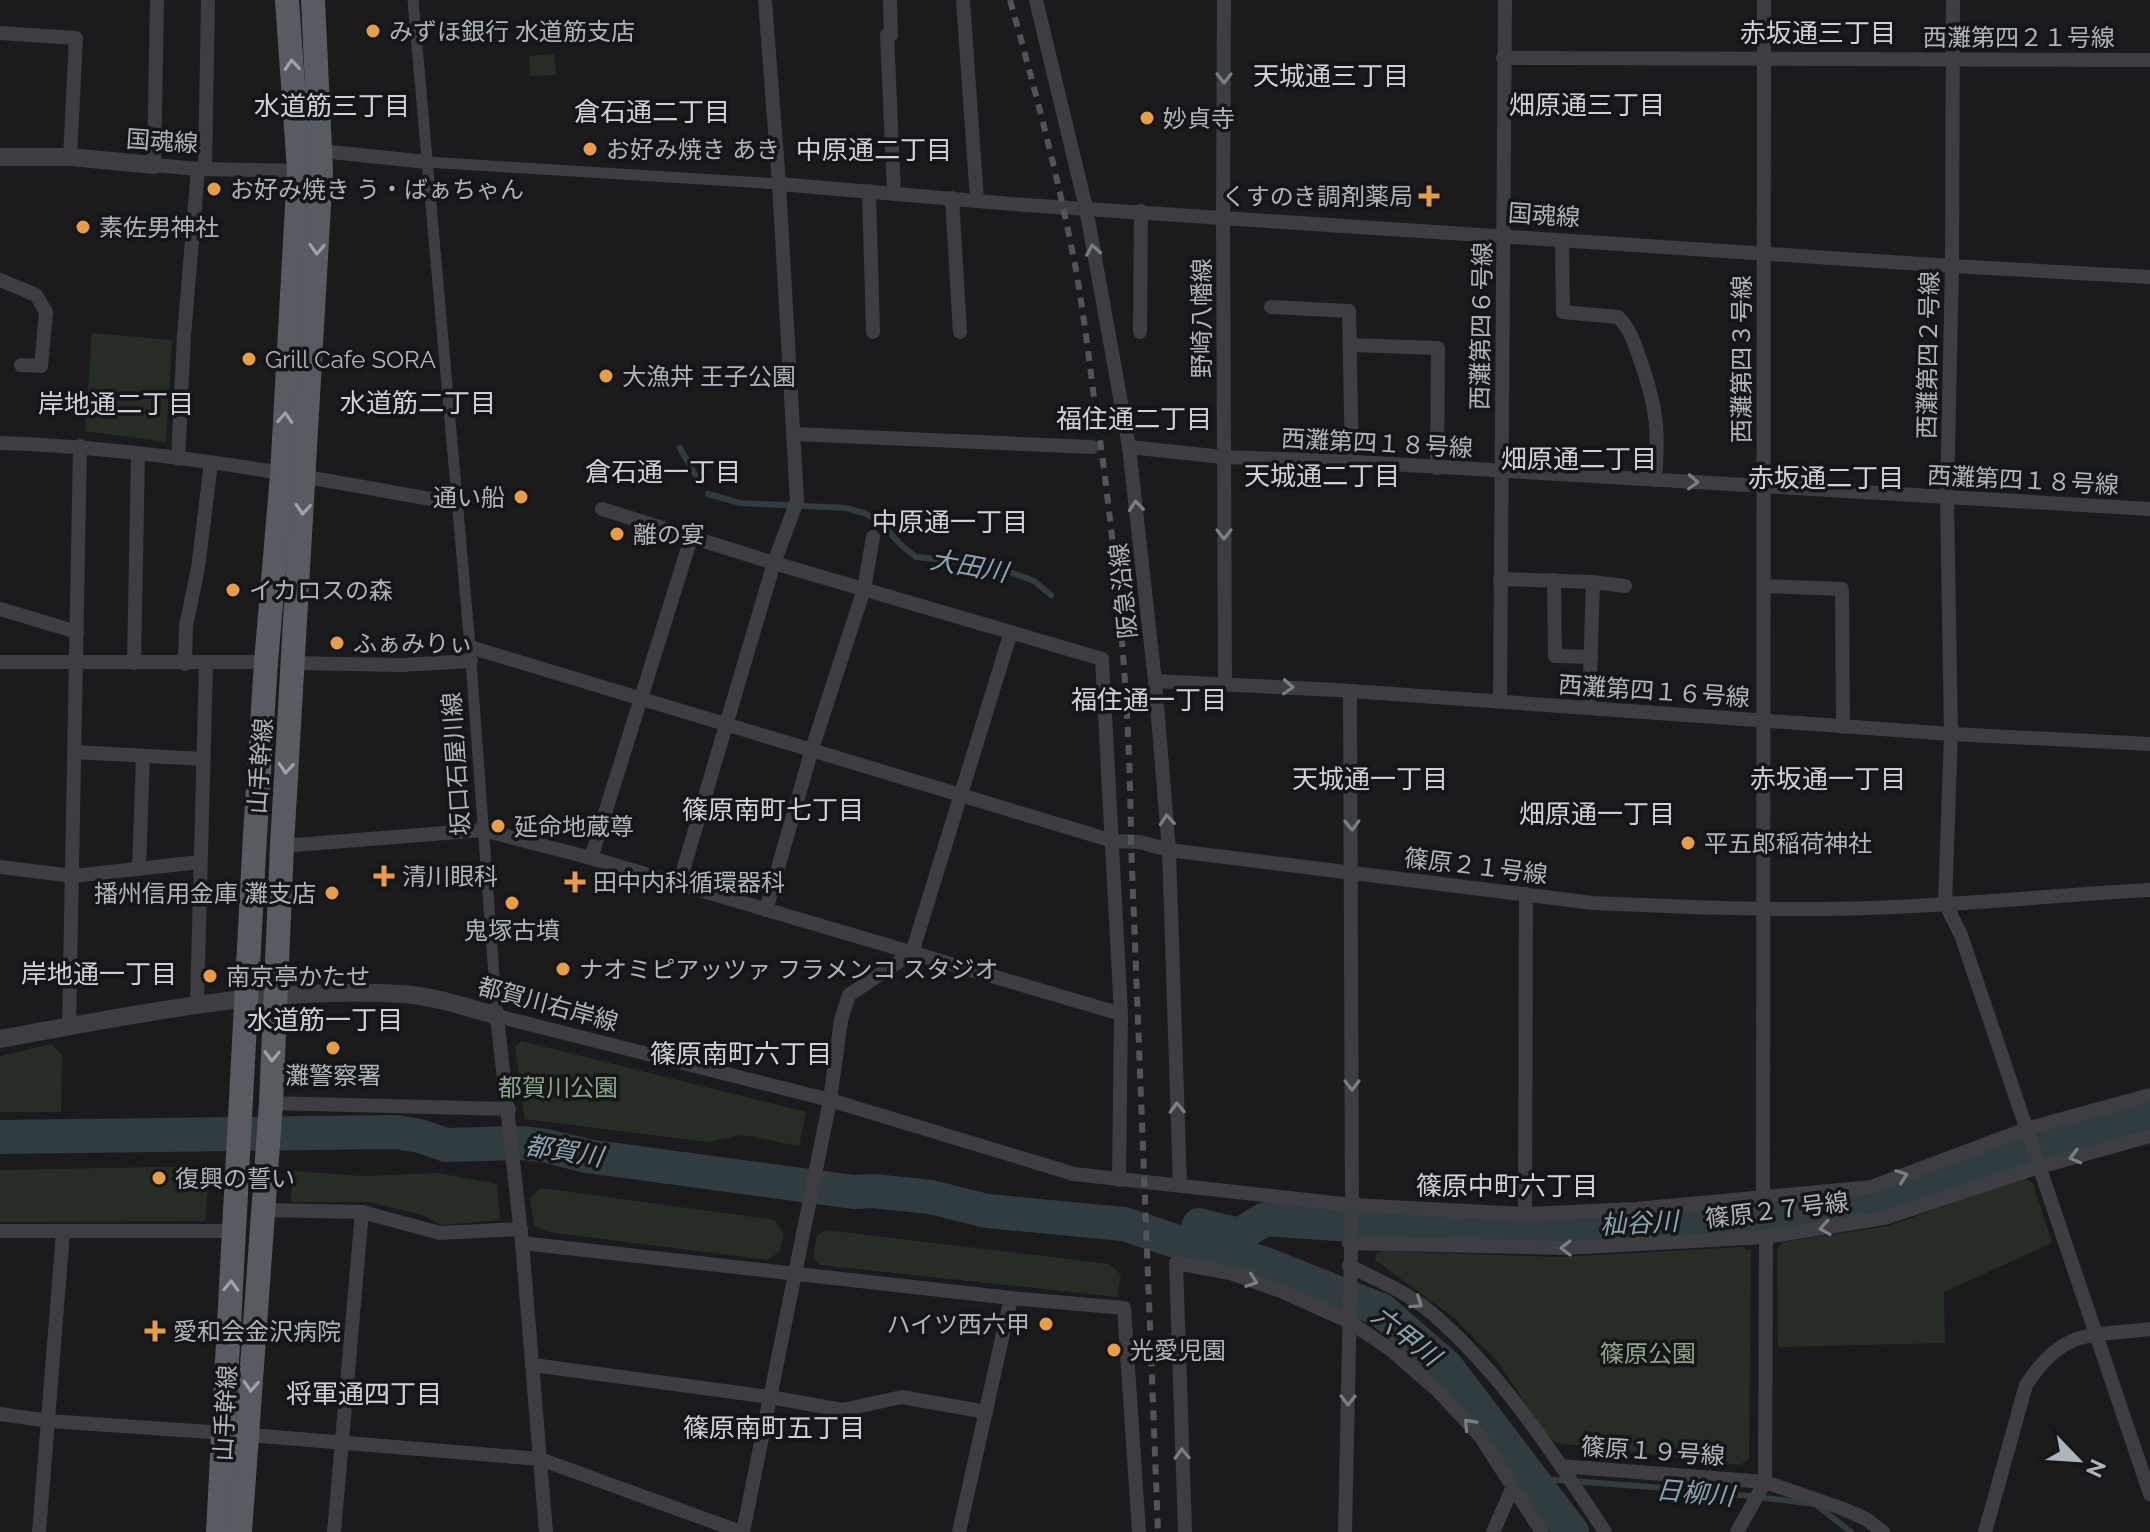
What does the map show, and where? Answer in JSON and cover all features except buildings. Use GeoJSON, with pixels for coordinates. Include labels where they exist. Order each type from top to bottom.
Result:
{"type":"FeatureCollection","features":[{"type":"Feature","properties":{"kind":"main road","name":"山手幹線"},"geometry":{"type":"LineString","coordinates":[[287,0],[314,164]]}},
{"type":"Feature","properties":{"kind":"main road","name":"山手幹線"},"geometry":{"type":"LineString","coordinates":[[218,1532],[236,1434],[263,1210],[271,1103],[293,663],[294,476],[314,164],[313,0]]}},
{"type":"Feature","properties":{"kind":"main road","name":"山手幹線"},"geometry":{"type":"LineString","coordinates":[[240,1532],[233,1231],[266,662],[294,476]]}},
{"type":"Feature","properties":{"kind":"street"},"geometry":{"type":"LineString","coordinates":[[154,165],[157,0]]}},
{"type":"Feature","properties":{"kind":"street"},"geometry":{"type":"LineString","coordinates":[[178,459],[184,336],[202,169],[208,0]]}},
{"type":"Feature","properties":{"kind":"street","name":"坂口石屋川線"},"geometry":{"type":"LineString","coordinates":[[413,0],[470,654],[497,1016],[521,1236]]}},
{"type":"Feature","properties":{"kind":"street"},"geometry":{"type":"LineString","coordinates":[[679,884],[774,563],[797,501],[765,0]]}},
{"type":"Feature","properties":{"kind":"street"},"geometry":{"type":"LineString","coordinates":[[890,0],[894,193]]}},
{"type":"Feature","properties":{"kind":"street"},"geometry":{"type":"LineString","coordinates":[[963,0],[977,200]]}},
{"type":"Feature","properties":{"kind":"street","name":"阪急沿線"},"geometry":{"type":"LineString","coordinates":[[1036,0],[1086,208],[1129,447],[1155,681],[1169,850],[1180,1186]]}},
{"type":"Feature","properties":{"kind":"street","name":"野崎八幡線"},"geometry":{"type":"LineString","coordinates":[[1224,0],[1225,684]]}},
{"type":"Feature","properties":{"kind":"street","name":"西灘第四６号線"},"geometry":{"type":"LineString","coordinates":[[1500,702],[1505,0]]}},
{"type":"Feature","properties":{"kind":"street","name":"西灘第四３号線"},"geometry":{"type":"LineString","coordinates":[[1763,1199],[1764,0]]}},
{"type":"Feature","properties":{"kind":"street","name":"西灘第四２号線"},"geometry":{"type":"LineString","coordinates":[[1945,903],[1951,734],[1947,498],[1953,0]]}},
{"type":"Feature","properties":{"kind":"street"},"geometry":{"type":"LineString","coordinates":[[0,33],[76,38],[70,157]]}},
{"type":"Feature","properties":{"kind":"street","name":"西灘第四２１号線"},"geometry":{"type":"LineString","coordinates":[[1503,58],[2150,60]]}},
{"type":"Feature","properties":{"kind":"street","name":"国魂線"},"geometry":{"type":"LineString","coordinates":[[0,157],[70,157],[202,169],[427,162]]}},
{"type":"Feature","properties":{"kind":"street"},"geometry":{"type":"LineString","coordinates":[[427,162],[779,184]]}},
{"type":"Feature","properties":{"kind":"street","name":"国魂線"},"geometry":{"type":"LineString","coordinates":[[779,184],[1562,241],[2150,277]]}},
{"type":"Feature","properties":{"kind":"street"},"geometry":{"type":"LineString","coordinates":[[869,191],[873,332]]}},
{"type":"Feature","properties":{"kind":"street"},"geometry":{"type":"LineString","coordinates":[[952,198],[960,332]]}},
{"type":"Feature","properties":{"kind":"street"},"geometry":{"type":"LineString","coordinates":[[1140,332],[1141,211]]}},
{"type":"Feature","properties":{"kind":"street"},"geometry":{"type":"LineString","coordinates":[[1562,241],[1563,312],[1618,317],[1628,328],[1654,401],[1658,439],[1655,480]]}},
{"type":"Feature","properties":{"kind":"street"},"geometry":{"type":"LineString","coordinates":[[0,280],[36,295],[46,312],[41,366],[21,365]]}},
{"type":"Feature","properties":{"kind":"street"},"geometry":{"type":"LineString","coordinates":[[1271,307],[1349,311],[1352,462]]}},
{"type":"Feature","properties":{"kind":"street"},"geometry":{"type":"LineString","coordinates":[[1350,345],[1438,348],[1437,468]]}},
{"type":"Feature","properties":{"kind":"street"},"geometry":{"type":"LineString","coordinates":[[794,434],[1092,447]]}},
{"type":"Feature","properties":{"kind":"street"},"geometry":{"type":"LineString","coordinates":[[0,443],[80,446],[211,463],[457,504]]}},
{"type":"Feature","properties":{"kind":"street"},"geometry":{"type":"LineString","coordinates":[[69,1027],[80,446]]}},
{"type":"Feature","properties":{"kind":"street","name":"西灘第四１８号線"},"geometry":{"type":"LineString","coordinates":[[1129,447],[1223,457],[2150,509]]}},
{"type":"Feature","properties":{"kind":"street"},"geometry":{"type":"LineString","coordinates":[[134,663],[138,454]]}},
{"type":"Feature","properties":{"kind":"street"},"geometry":{"type":"LineString","coordinates":[[185,664],[186,626],[198,568],[211,463]]}},
{"type":"Feature","properties":{"kind":"street"},"geometry":{"type":"LineString","coordinates":[[602,509],[1102,659],[1121,1014],[1119,1180],[1352,1205]]}},
{"type":"Feature","properties":{"kind":"street"},"geometry":{"type":"LineString","coordinates":[[591,858],[692,535]]}},
{"type":"Feature","properties":{"kind":"street"},"geometry":{"type":"LineString","coordinates":[[766,910],[812,749],[864,589],[873,537]]}},
{"type":"Feature","properties":{"kind":"street"},"geometry":{"type":"LineString","coordinates":[[1500,579],[1625,586]]}},
{"type":"Feature","properties":{"kind":"street"},"geometry":{"type":"LineString","coordinates":[[1554,580],[1555,656],[1591,657]]}},
{"type":"Feature","properties":{"kind":"street"},"geometry":{"type":"LineString","coordinates":[[1589,708],[1593,582]]}},
{"type":"Feature","properties":{"kind":"street"},"geometry":{"type":"LineString","coordinates":[[1764,586],[1842,589],[1843,727]]}},
{"type":"Feature","properties":{"kind":"street"},"geometry":{"type":"LineString","coordinates":[[0,609],[77,632]]}},
{"type":"Feature","properties":{"kind":"street"},"geometry":{"type":"LineString","coordinates":[[0,1414],[49,1421],[540,1459],[742,1532],[830,1100],[841,1020],[849,995],[912,953],[1011,632]]}},
{"type":"Feature","properties":{"kind":"street","name":"篠原２１号線"},"geometry":{"type":"LineString","coordinates":[[293,663],[402,665],[470,654],[640,696],[1113,841],[1140,842],[1169,850],[1593,903],[1761,910],[1871,908],[2150,890]]}},
{"type":"Feature","properties":{"kind":"street"},"geometry":{"type":"LineString","coordinates":[[0,662],[266,662]]}},
{"type":"Feature","properties":{"kind":"street"},"geometry":{"type":"LineString","coordinates":[[197,1004],[206,664]]}},
{"type":"Feature","properties":{"kind":"street","name":"西灘第四１６号線"},"geometry":{"type":"LineString","coordinates":[[1155,681],[1350,691],[1951,734],[2150,744]]}},
{"type":"Feature","properties":{"kind":"street"},"geometry":{"type":"LineString","coordinates":[[1345,1532],[1352,1205],[1350,691]]}},
{"type":"Feature","properties":{"kind":"street"},"geometry":{"type":"LineString","coordinates":[[75,752],[203,759]]}},
{"type":"Feature","properties":{"kind":"street"},"geometry":{"type":"LineString","coordinates":[[139,869],[143,756]]}},
{"type":"Feature","properties":{"kind":"street"},"geometry":{"type":"LineString","coordinates":[[282,846],[483,830],[591,858],[1121,1014]]}},
{"type":"Feature","properties":{"kind":"street"},"geometry":{"type":"LineString","coordinates":[[0,867],[73,876],[200,862]]}},
{"type":"Feature","properties":{"kind":"street"},"geometry":{"type":"LineString","coordinates":[[1525,1214],[1526,894]]}},
{"type":"Feature","properties":{"kind":"street"},"geometry":{"type":"LineString","coordinates":[[1945,903],[1961,935],[2150,1494]]}},
{"type":"Feature","properties":{"kind":"street","name":"都賀川右岸線"},"geometry":{"type":"LineString","coordinates":[[0,1039],[197,1004],[275,994],[403,994],[830,1100],[1074,1174],[1119,1180]]}},
{"type":"Feature","properties":{"kind":"street","name":"篠原２７号線"},"geometry":{"type":"LineString","coordinates":[[1352,1205],[1525,1214],[1636,1209],[1871,1187],[2026,1129],[2150,1095]]}},
{"type":"Feature","properties":{"kind":"street"},"geometry":{"type":"LineString","coordinates":[[271,1103],[509,1113]]}},
{"type":"Feature","properties":{"kind":"street","name":"篠原２７号線"},"geometry":{"type":"LineString","coordinates":[[1349,1243],[1565,1248],[1766,1237],[1884,1218],[2039,1167],[2150,1136]]}},
{"type":"Feature","properties":{"kind":"street"},"geometry":{"type":"LineString","coordinates":[[263,1210],[362,1212],[440,1233],[521,1236],[796,1273],[1124,1308],[1139,1532]]}},
{"type":"Feature","properties":{"kind":"street"},"geometry":{"type":"LineString","coordinates":[[334,1532],[362,1212]]}},
{"type":"Feature","properties":{"kind":"street"},"geometry":{"type":"LineString","coordinates":[[0,1231],[233,1231]]}},
{"type":"Feature","properties":{"kind":"street"},"geometry":{"type":"LineString","coordinates":[[39,1532],[63,1232]]}},
{"type":"Feature","properties":{"kind":"street"},"geometry":{"type":"LineString","coordinates":[[521,1236],[546,1532]]}},
{"type":"Feature","properties":{"kind":"street"},"geometry":{"type":"LineString","coordinates":[[1737,1532],[1764,1483],[1766,1237]]}},
{"type":"Feature","properties":{"kind":"street"},"geometry":{"type":"LineString","coordinates":[[1185,1532],[1176,1263],[1230,1273],[1264,1285],[1350,1322],[1391,1350],[1438,1391],[1480,1436],[1542,1532]]}},
{"type":"Feature","properties":{"kind":"street","name":"篠原１９号線"},"geometry":{"type":"LineString","coordinates":[[1349,1266],[1400,1291],[1433,1314],[1491,1373],[1562,1467],[1764,1483],[1841,1508],[1866,1519],[1883,1532]]}},
{"type":"Feature","properties":{"kind":"street"},"geometry":{"type":"LineString","coordinates":[[959,1532],[1011,1298]]}},
{"type":"Feature","properties":{"kind":"street"},"geometry":{"type":"LineString","coordinates":[[1985,1532],[2026,1385],[2039,1364],[2071,1340],[2096,1334],[2150,1329]]}},
{"type":"Feature","properties":{"kind":"street"},"geometry":{"type":"LineString","coordinates":[[533,1365],[770,1397],[842,1410],[902,1397],[986,1412]]}},
{"type":"Feature","properties":{"kind":"street"},"geometry":{"type":"LineString","coordinates":[[1562,1467],[1605,1532]]}},
{"type":"Feature","properties":{"kind":"street"},"geometry":{"type":"LineString","coordinates":[[1493,1532],[1512,1489]]}},
{"type":"Feature","properties":{"kind":"green space"},"geometry":{"type":"Polygon","coordinates":[[[554,54],[556,75],[530,76],[529,56],[554,54]]]}},
{"type":"Feature","properties":{"kind":"green space"},"geometry":{"type":"Polygon","coordinates":[[[92,333],[172,340],[166,442],[85,431],[92,333]]]}},
{"type":"Feature","properties":{"kind":"green space","name":"都賀川公園"},"geometry":{"type":"Polygon","coordinates":[[[521,1041],[806,1112],[799,1146],[742,1135],[708,1142],[525,1119],[515,1047],[521,1041]]]}},
{"type":"Feature","properties":{"kind":"green space"},"geometry":{"type":"Polygon","coordinates":[[[52,1044],[62,1055],[61,1112],[0,1112],[0,1056],[52,1044]]]}},
{"type":"Feature","properties":{"kind":"green space"},"geometry":{"type":"Polygon","coordinates":[[[210,1166],[205,1221],[0,1222],[0,1170],[210,1166]]]}},
{"type":"Feature","properties":{"kind":"green space"},"geometry":{"type":"Polygon","coordinates":[[[293,1171],[362,1176],[438,1173],[497,1184],[500,1220],[442,1225],[422,1215],[368,1202],[291,1202],[293,1171]]]}},
{"type":"Feature","properties":{"kind":"green space"},"geometry":{"type":"Polygon","coordinates":[[[2024,1178],[2033,1183],[2052,1243],[1944,1292],[1945,1343],[1778,1347],[1777,1248],[1783,1242],[1888,1226],[2024,1178]]]}},
{"type":"Feature","properties":{"kind":"green space"},"geometry":{"type":"Polygon","coordinates":[[[541,1188],[775,1220],[784,1234],[779,1252],[768,1260],[548,1232],[534,1226],[530,1198],[541,1188]]]}},
{"type":"Feature","properties":{"kind":"green space"},"geometry":{"type":"Polygon","coordinates":[[[825,1230],[1109,1264],[1121,1275],[1117,1297],[820,1265],[813,1257],[817,1236],[825,1230]]]}},
{"type":"Feature","properties":{"kind":"green space","name":"篠原公園"},"geometry":{"type":"Polygon","coordinates":[[[1742,1247],[1751,1251],[1749,1459],[1740,1465],[1557,1443],[1548,1437],[1497,1361],[1453,1317],[1375,1260],[1376,1254],[1382,1251],[1559,1257],[1742,1247]]]}},
{"type":"Feature","properties":{"kind":"waterway","name":"大田川"},"geometry":{"type":"LineString","coordinates":[[680,448],[700,483]]}},
{"type":"Feature","properties":{"kind":"waterway","name":"大田川"},"geometry":{"type":"LineString","coordinates":[[708,494],[740,503],[846,508],[864,513],[880,522],[916,557],[991,565],[1034,581],[1051,595]]}},
{"type":"Feature","properties":{"kind":"waterway","name":"杣谷川"},"geometry":{"type":"LineString","coordinates":[[1199,1225],[1239,1235],[1265,1219],[1492,1230],[1793,1216],[1858,1207],[2053,1139],[2150,1111]]}},
{"type":"Feature","properties":{"kind":"waterway","name":"都賀川"},"geometry":{"type":"LineString","coordinates":[[0,1137],[396,1132],[446,1145],[523,1143],[587,1156],[854,1192],[931,1197],[987,1211],[1124,1224],[1172,1240],[1263,1263],[1381,1310],[1446,1366],[1572,1532]]}},
{"type":"Feature","properties":{"kind":"waterway","name":"日柳川"},"geometry":{"type":"LineString","coordinates":[[1530,1478],[1706,1491],[1815,1504],[1851,1532]]}},
{"type":"Feature","properties":{"kind":"railway"},"geometry":{"type":"LineString","coordinates":[[1010,0],[1046,135],[1076,270],[1114,559],[1128,729],[1158,1532]]}},
{"type":"Feature","properties":{"kind":"place","name":"みずほ銀行 水道筋支店"},"geometry":{"type":"Point","coordinates":[373,31]}},
{"type":"Feature","properties":{"kind":"place","name":"妙貞寺"},"geometry":{"type":"Point","coordinates":[1147,118]}},
{"type":"Feature","properties":{"kind":"place","name":"お好み焼き あき"},"geometry":{"type":"Point","coordinates":[590,149]}},
{"type":"Feature","properties":{"kind":"place","name":"お好み焼き う・ばぁちゃん"},"geometry":{"type":"Point","coordinates":[214,189]}},
{"type":"Feature","properties":{"kind":"place","name":"くすのき調剤薬局"},"geometry":{"type":"Point","coordinates":[1429,196]}},
{"type":"Feature","properties":{"kind":"place","name":"素佐男神社"},"geometry":{"type":"Point","coordinates":[83,227]}},
{"type":"Feature","properties":{"kind":"place","name":"Grill Cafe SORA"},"geometry":{"type":"Point","coordinates":[249,359]}},
{"type":"Feature","properties":{"kind":"place","name":"大漁丼 王子公園"},"geometry":{"type":"Point","coordinates":[606,376]}},
{"type":"Feature","properties":{"kind":"place","name":"通い船"},"geometry":{"type":"Point","coordinates":[521,497]}},
{"type":"Feature","properties":{"kind":"place","name":"離の宴"},"geometry":{"type":"Point","coordinates":[617,534]}},
{"type":"Feature","properties":{"kind":"place","name":"イカロスの森"},"geometry":{"type":"Point","coordinates":[233,590]}},
{"type":"Feature","properties":{"kind":"place","name":"ふぁみりぃ"},"geometry":{"type":"Point","coordinates":[337,643]}},
{"type":"Feature","properties":{"kind":"place","name":"延命地蔵尊"},"geometry":{"type":"Point","coordinates":[498,826]}},
{"type":"Feature","properties":{"kind":"place","name":"平五郎稲荷神社"},"geometry":{"type":"Point","coordinates":[1688,843]}},
{"type":"Feature","properties":{"kind":"place","name":"清川眼科"},"geometry":{"type":"Point","coordinates":[384,876]}},
{"type":"Feature","properties":{"kind":"place","name":"田中内科循環器科"},"geometry":{"type":"Point","coordinates":[575,882]}},
{"type":"Feature","properties":{"kind":"place","name":"播州信用金庫 灘支店"},"geometry":{"type":"Point","coordinates":[332,893]}},
{"type":"Feature","properties":{"kind":"place","name":"鬼塚古墳"},"geometry":{"type":"Point","coordinates":[512,903]}},
{"type":"Feature","properties":{"kind":"place","name":"ナオミピアッツァ フラメンコ スタジオ"},"geometry":{"type":"Point","coordinates":[563,969]}},
{"type":"Feature","properties":{"kind":"place","name":"南京亭かたせ"},"geometry":{"type":"Point","coordinates":[210,976]}},
{"type":"Feature","properties":{"kind":"place","name":"灘警察署"},"geometry":{"type":"Point","coordinates":[333,1048]}},
{"type":"Feature","properties":{"kind":"place","name":"復興の誓い"},"geometry":{"type":"Point","coordinates":[159,1178]}},
{"type":"Feature","properties":{"kind":"place","name":"ハイツ西六甲"},"geometry":{"type":"Point","coordinates":[1046,1324]}},
{"type":"Feature","properties":{"kind":"place","name":"愛和会金沢病院"},"geometry":{"type":"Point","coordinates":[155,1331]}},
{"type":"Feature","properties":{"kind":"place","name":"光愛児園"},"geometry":{"type":"Point","coordinates":[1114,1350]}},
{"type":"Feature","properties":{"kind":"district","name":"赤坂通三丁目"},"geometry":{"type":"Point","coordinates":[1818,33]}},
{"type":"Feature","properties":{"kind":"district","name":"天城通三丁目"},"geometry":{"type":"Point","coordinates":[1331,76]}},
{"type":"Feature","properties":{"kind":"district","name":"畑原通三丁目"},"geometry":{"type":"Point","coordinates":[1587,105]}},
{"type":"Feature","properties":{"kind":"district","name":"水道筋三丁目"},"geometry":{"type":"Point","coordinates":[332,106]}},
{"type":"Feature","properties":{"kind":"district","name":"倉石通二丁目"},"geometry":{"type":"Point","coordinates":[652,112]}},
{"type":"Feature","properties":{"kind":"district","name":"中原通二丁目"},"geometry":{"type":"Point","coordinates":[874,150]}},
{"type":"Feature","properties":{"kind":"district","name":"水道筋二丁目"},"geometry":{"type":"Point","coordinates":[418,403]}},
{"type":"Feature","properties":{"kind":"district","name":"岸地通二丁目"},"geometry":{"type":"Point","coordinates":[116,404]}},
{"type":"Feature","properties":{"kind":"district","name":"福住通二丁目"},"geometry":{"type":"Point","coordinates":[1134,419]}},
{"type":"Feature","properties":{"kind":"district","name":"畑原通二丁目"},"geometry":{"type":"Point","coordinates":[1579,459]}},
{"type":"Feature","properties":{"kind":"district","name":"倉石通一丁目"},"geometry":{"type":"Point","coordinates":[663,472]}},
{"type":"Feature","properties":{"kind":"district","name":"天城通二丁目"},"geometry":{"type":"Point","coordinates":[1322,476]}},
{"type":"Feature","properties":{"kind":"district","name":"赤坂通二丁目"},"geometry":{"type":"Point","coordinates":[1826,478]}},
{"type":"Feature","properties":{"kind":"district","name":"中原通一丁目"},"geometry":{"type":"Point","coordinates":[950,522]}},
{"type":"Feature","properties":{"kind":"district","name":"福住通一丁目"},"geometry":{"type":"Point","coordinates":[1149,700]}},
{"type":"Feature","properties":{"kind":"district","name":"天城通一丁目"},"geometry":{"type":"Point","coordinates":[1370,779]}},
{"type":"Feature","properties":{"kind":"district","name":"赤坂通一丁目"},"geometry":{"type":"Point","coordinates":[1828,779]}},
{"type":"Feature","properties":{"kind":"district","name":"篠原南町七丁目"},"geometry":{"type":"Point","coordinates":[773,810]}},
{"type":"Feature","properties":{"kind":"district","name":"畑原通一丁目"},"geometry":{"type":"Point","coordinates":[1597,814]}},
{"type":"Feature","properties":{"kind":"district","name":"岸地通一丁目"},"geometry":{"type":"Point","coordinates":[99,974]}},
{"type":"Feature","properties":{"kind":"district","name":"水道筋一丁目"},"geometry":{"type":"Point","coordinates":[325,1020]}},
{"type":"Feature","properties":{"kind":"district","name":"篠原南町六丁目"},"geometry":{"type":"Point","coordinates":[741,1054]}},
{"type":"Feature","properties":{"kind":"district","name":"篠原中町六丁目"},"geometry":{"type":"Point","coordinates":[1507,1186]}},
{"type":"Feature","properties":{"kind":"district","name":"将軍通四丁目"},"geometry":{"type":"Point","coordinates":[364,1394]}},
{"type":"Feature","properties":{"kind":"district","name":"篠原南町五丁目"},"geometry":{"type":"Point","coordinates":[774,1428]}},
{"type":"Feature","properties":{"kind":"water label","name":"六甲川"},"geometry":{"type":"Point","coordinates":[1406,1336]}}]}
